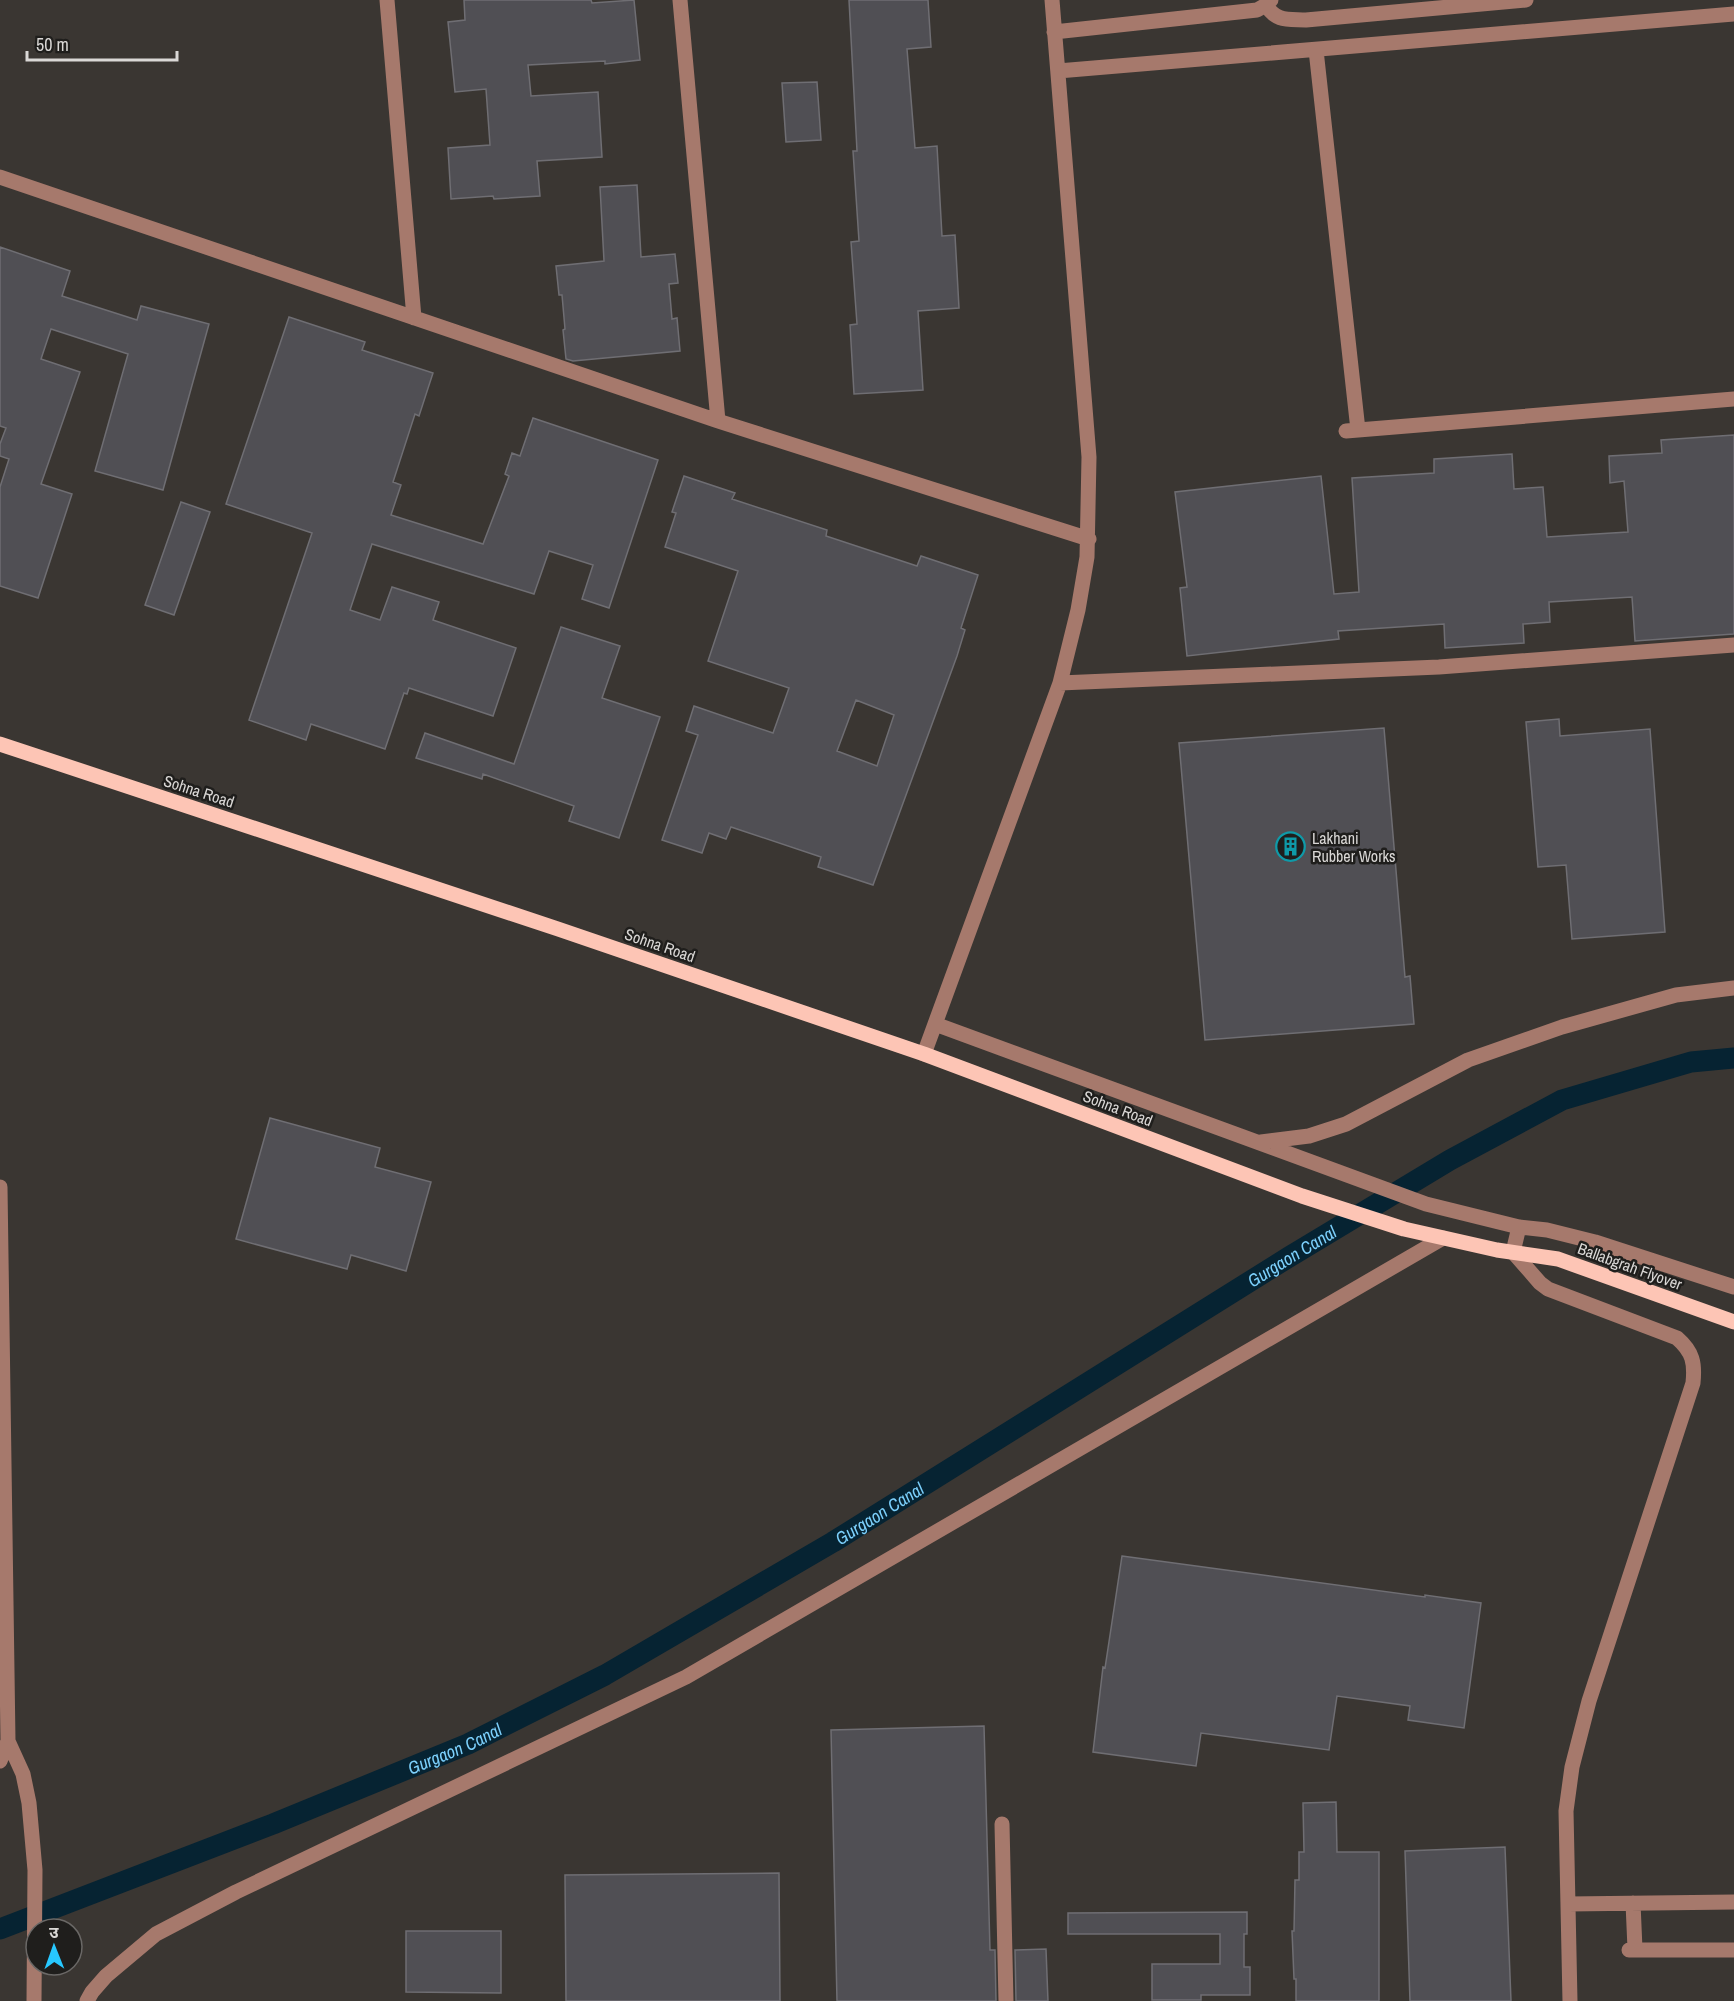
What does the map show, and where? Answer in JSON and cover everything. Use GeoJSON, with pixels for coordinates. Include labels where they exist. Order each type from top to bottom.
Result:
{"type":"FeatureCollection","features":[{"type":"Feature","properties":{"kind":"main road","name":"Sohna Road"},"geometry":{"type":"LineString","coordinates":[[0,744],[558,929],[924,1054],[1302,1196],[1404,1229]]}},
{"type":"Feature","properties":{"kind":"main road","name":"Ballabgrah Flyover"},"geometry":{"type":"LineString","coordinates":[[1404,1229],[1558,1259],[1734,1322]]}},
{"type":"Feature","properties":{"kind":"street"},"geometry":{"type":"LineString","coordinates":[[387,0],[414,318]]}},
{"type":"Feature","properties":{"kind":"street"},"geometry":{"type":"LineString","coordinates":[[680,0],[718,421]]}},
{"type":"Feature","properties":{"kind":"street"},"geometry":{"type":"LineString","coordinates":[[924,1054],[1060,683],[1083,583],[1089,539],[1089,458],[1052,0]]}},
{"type":"Feature","properties":{"kind":"street"},"geometry":{"type":"LineString","coordinates":[[1054,32],[1257,10],[1268,3],[1272,15],[1282,19],[1306,20],[1526,0]]}},
{"type":"Feature","properties":{"kind":"street"},"geometry":{"type":"LineString","coordinates":[[1058,71],[1734,14]]}},
{"type":"Feature","properties":{"kind":"street"},"geometry":{"type":"LineString","coordinates":[[1316,50],[1352,430],[1734,399]]}},
{"type":"Feature","properties":{"kind":"street"},"geometry":{"type":"LineString","coordinates":[[0,177],[718,421],[1089,539]]}},
{"type":"Feature","properties":{"kind":"street"},"geometry":{"type":"LineString","coordinates":[[1060,683],[1439,667],[1734,645]]}},
{"type":"Feature","properties":{"kind":"street"},"geometry":{"type":"LineString","coordinates":[[1258,1143],[1309,1136],[1346,1124],[1468,1060],[1562,1027],[1676,994],[1734,988]]}},
{"type":"Feature","properties":{"kind":"street"},"geometry":{"type":"LineString","coordinates":[[935,1024],[1426,1204],[1519,1227],[1547,1230],[1595,1242],[1734,1287]]}},
{"type":"Feature","properties":{"kind":"street"},"geometry":{"type":"LineString","coordinates":[[0,1187],[8,1742],[0,1761]]}},
{"type":"Feature","properties":{"kind":"street"},"geometry":{"type":"LineString","coordinates":[[1519,1227],[1513,1252],[1533,1276],[1548,1289],[1677,1338],[1688,1347],[1695,1367],[1693,1383],[1589,1701],[1572,1767],[1566,1811],[1570,2001]]}},
{"type":"Feature","properties":{"kind":"street"},"geometry":{"type":"LineString","coordinates":[[87,2001],[106,1976],[156,1934],[236,1892],[686,1677],[1443,1238]]}},
{"type":"Feature","properties":{"kind":"street"},"geometry":{"type":"LineString","coordinates":[[8,1742],[23,1774],[27,1790],[35,1870],[36,1917]]}},
{"type":"Feature","properties":{"kind":"street"},"geometry":{"type":"LineString","coordinates":[[1002,1824],[1006,2001]]}},
{"type":"Feature","properties":{"kind":"street"},"geometry":{"type":"LineString","coordinates":[[1568,1904],[1734,1902]]}},
{"type":"Feature","properties":{"kind":"street"},"geometry":{"type":"LineString","coordinates":[[1634,1904],[1632,1949],[1734,1950]]}},
{"type":"Feature","properties":{"kind":"street"},"geometry":{"type":"LineString","coordinates":[[34,2001],[35,1977]]}},
{"type":"Feature","properties":{"kind":"building"},"geometry":{"type":"Polygon","coordinates":[[[464,0],[591,0],[592,3],[634,0],[640,60],[605,64],[605,61],[528,65],[531,96],[598,92],[602,157],[537,161],[540,196],[451,199],[448,148],[490,145],[486,89],[455,92],[448,22],[465,20],[464,0]]]}},
{"type":"Feature","properties":{"kind":"building"},"geometry":{"type":"Polygon","coordinates":[[[849,0],[928,0],[931,47],[907,49],[915,148],[937,146],[942,236],[955,235],[959,308],[918,311],[923,390],[854,394],[850,325],[857,324],[851,242],[859,241],[853,151],[857,151],[849,0]]]}},
{"type":"Feature","properties":{"kind":"building"},"geometry":{"type":"Polygon","coordinates":[[[817,82],[821,140],[786,142],[782,83],[817,82]]]}},
{"type":"Feature","properties":{"kind":"building"},"geometry":{"type":"Polygon","coordinates":[[[637,185],[641,257],[675,254],[678,283],[669,284],[672,319],[677,318],[680,351],[573,361],[566,359],[562,295],[559,295],[556,266],[604,261],[600,187],[637,185]]]}},
{"type":"Feature","properties":{"kind":"building"},"geometry":{"type":"Polygon","coordinates":[[[0,247],[70,271],[62,296],[137,320],[141,306],[209,324],[163,490],[95,471],[128,354],[51,329],[41,359],[80,372],[41,484],[72,494],[38,598],[0,586],[0,487],[9,459],[0,456],[0,444],[6,428],[0,426],[0,247]]]}},
{"type":"Feature","properties":{"kind":"building"},"geometry":{"type":"Polygon","coordinates":[[[289,317],[365,342],[362,350],[433,373],[419,416],[415,414],[393,482],[401,485],[391,515],[483,544],[509,476],[505,474],[512,453],[520,456],[533,418],[658,460],[609,608],[582,599],[593,565],[549,551],[534,594],[372,544],[350,610],[380,620],[392,587],[439,602],[433,620],[516,648],[493,716],[409,688],[407,694],[404,693],[385,749],[311,724],[306,740],[249,720],[312,533],[226,504],[289,317]]]}},
{"type":"Feature","properties":{"kind":"building"},"geometry":{"type":"Polygon","coordinates":[[[1734,435],[1734,634],[1635,641],[1632,597],[1549,602],[1550,622],[1523,624],[1524,643],[1445,648],[1444,624],[1338,631],[1339,639],[1187,656],[1180,588],[1187,587],[1175,492],[1321,476],[1334,594],[1359,592],[1352,478],[1434,473],[1434,459],[1512,454],[1514,489],[1543,487],[1547,537],[1628,532],[1624,481],[1610,483],[1609,456],[1662,453],[1661,440],[1734,435]]]}},
{"type":"Feature","properties":{"kind":"building"},"geometry":{"type":"Polygon","coordinates":[[[684,476],[735,493],[732,499],[827,530],[826,536],[917,566],[921,556],[978,575],[961,628],[965,630],[957,656],[873,885],[818,867],[821,857],[731,827],[726,839],[709,833],[702,853],[662,840],[698,735],[686,731],[694,706],[773,733],[789,688],[708,661],[738,571],[665,547],[676,513],[672,512],[684,476]],[[856,700],[837,751],[877,766],[894,715],[856,700]]]}},
{"type":"Feature","properties":{"kind":"building"},"geometry":{"type":"Polygon","coordinates":[[[181,502],[210,512],[174,615],[145,605],[181,502]]]}},
{"type":"Feature","properties":{"kind":"building"},"geometry":{"type":"Polygon","coordinates":[[[561,627],[620,646],[602,698],[660,717],[619,838],[569,821],[574,806],[483,774],[482,779],[416,758],[425,733],[514,764],[561,627]]]}},
{"type":"Feature","properties":{"kind":"building"},"geometry":{"type":"Polygon","coordinates":[[[1559,719],[1560,736],[1650,729],[1665,932],[1572,939],[1566,865],[1538,867],[1526,722],[1559,719]]]}},
{"type":"Feature","properties":{"kind":"building","name":"Lakhani Rubber Works"},"geometry":{"type":"Polygon","coordinates":[[[1384,728],[1405,977],[1410,976],[1414,1024],[1205,1040],[1179,743],[1384,728]]]}},
{"type":"Feature","properties":{"kind":"building"},"geometry":{"type":"Polygon","coordinates":[[[270,1118],[380,1148],[375,1167],[431,1182],[406,1271],[351,1255],[347,1269],[236,1239],[270,1118]]]}},
{"type":"Feature","properties":{"kind":"building"},"geometry":{"type":"Polygon","coordinates":[[[1122,1556],[1481,1603],[1464,1728],[1408,1720],[1410,1706],[1337,1696],[1329,1750],[1201,1733],[1196,1766],[1093,1752],[1103,1667],[1105,1668],[1122,1556]]]}},
{"type":"Feature","properties":{"kind":"building"},"geometry":{"type":"Polygon","coordinates":[[[984,1726],[990,1950],[995,1950],[996,2001],[837,2001],[831,1730],[984,1726]]]}},
{"type":"Feature","properties":{"kind":"building"},"geometry":{"type":"Polygon","coordinates":[[[1336,1802],[1337,1852],[1379,1852],[1379,2001],[1296,2001],[1292,1931],[1294,1931],[1295,1880],[1299,1880],[1299,1852],[1304,1852],[1303,1803],[1336,1802]]]}},
{"type":"Feature","properties":{"kind":"building"},"geometry":{"type":"Polygon","coordinates":[[[1505,1847],[1511,2001],[1410,2001],[1405,1851],[1505,1847]]]}},
{"type":"Feature","properties":{"kind":"building"},"geometry":{"type":"Polygon","coordinates":[[[779,1873],[780,2001],[566,2001],[565,1875],[779,1873]]]}},
{"type":"Feature","properties":{"kind":"building"},"geometry":{"type":"Polygon","coordinates":[[[1247,1912],[1244,1967],[1250,1967],[1250,1995],[1201,1995],[1201,2000],[1152,2000],[1152,1964],[1220,1964],[1220,1934],[1068,1934],[1068,1913],[1247,1912]]]}},
{"type":"Feature","properties":{"kind":"building"},"geometry":{"type":"Polygon","coordinates":[[[406,1931],[501,1931],[501,1993],[406,1992],[406,1931]]]}},
{"type":"Feature","properties":{"kind":"building"},"geometry":{"type":"Polygon","coordinates":[[[1046,1949],[1048,2001],[1016,2001],[1015,1950],[1046,1949]]]}},
{"type":"Feature","properties":{"kind":"waterway","name":"Gurgaon Canal"},"geometry":{"type":"LineString","coordinates":[[0,1929],[273,1824],[468,1744],[605,1675],[833,1542],[1289,1257],[1450,1160],[1562,1100],[1691,1062],[1734,1058]]}},
{"type":"Feature","properties":{"kind":"place","name":"Lakhani Rubber Works"},"geometry":{"type":"Point","coordinates":[1291,847]}}]}
